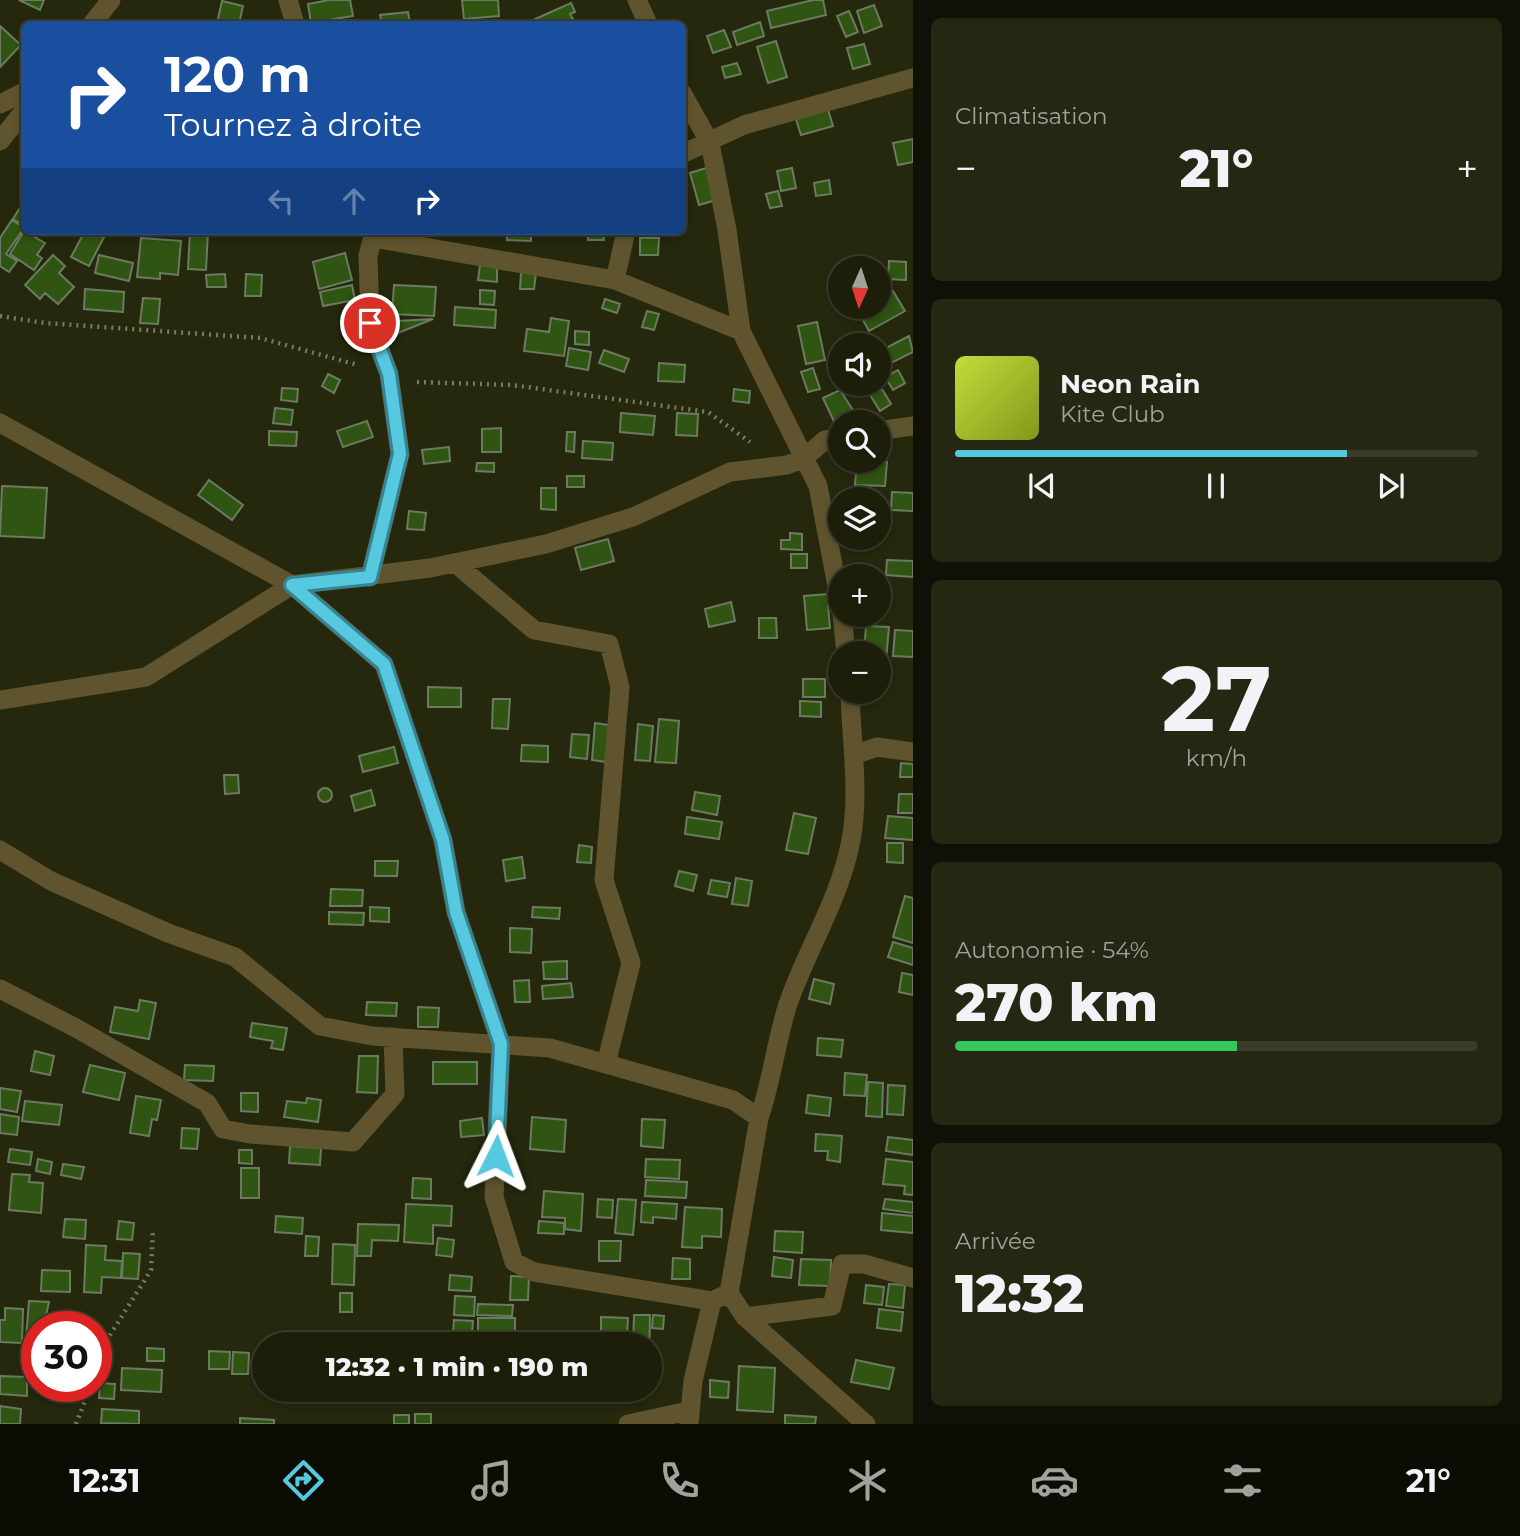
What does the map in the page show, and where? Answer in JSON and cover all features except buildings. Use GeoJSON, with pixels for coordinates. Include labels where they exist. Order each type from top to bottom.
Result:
{"type":"FeatureCollection","features":[{"type":"Feature","properties":{"kind":"street"},"geometry":{"type":"LineString","coordinates":[[94,21],[111,0]]}},
{"type":"Feature","properties":{"kind":"street"},"geometry":{"type":"LineString","coordinates":[[288,0],[294,21]]}},
{"type":"Feature","properties":{"kind":"street"},"geometry":{"type":"LineString","coordinates":[[637,0],[647,21]]}},
{"type":"Feature","properties":{"kind":"street"},"geometry":{"type":"LineString","coordinates":[[686,152],[744,125],[913,78]]}},
{"type":"Feature","properties":{"kind":"street"},"geometry":{"type":"LineString","coordinates":[[0,104],[21,94]]}},
{"type":"Feature","properties":{"kind":"street"},"geometry":{"type":"LineString","coordinates":[[686,100],[710,143],[727,230],[741,331],[818,486],[833,564]]}},
{"type":"Feature","properties":{"kind":"street"},"geometry":{"type":"LineString","coordinates":[[0,141],[21,115]]}},
{"type":"Feature","properties":{"kind":"street"},"geometry":{"type":"LineString","coordinates":[[366,235],[370,323],[389,374],[400,454],[370,577]]}},
{"type":"Feature","properties":{"kind":"street"},"geometry":{"type":"LineString","coordinates":[[371,235],[615,280],[741,331]]}},
{"type":"Feature","properties":{"kind":"street"},"geometry":{"type":"LineString","coordinates":[[615,280],[625,235]]}},
{"type":"Feature","properties":{"kind":"street"},"geometry":{"type":"LineString","coordinates":[[0,423],[292,585],[384,664],[443,840],[456,912],[501,1044],[494,1198],[514,1262],[534,1272],[720,1297],[866,1424]]}},
{"type":"Feature","properties":{"kind":"street"},"geometry":{"type":"LineString","coordinates":[[891,430],[913,426]]}},
{"type":"Feature","properties":{"kind":"street"},"geometry":{"type":"LineString","coordinates":[[0,700],[146,677],[292,585],[370,577],[546,544],[633,517],[730,472],[787,465],[804,458],[828,440]]}},
{"type":"Feature","properties":{"kind":"street"},"geometry":{"type":"LineString","coordinates":[[456,563],[534,630],[608,644],[620,687],[604,880],[631,963],[606,1064]]}},
{"type":"Feature","properties":{"kind":"street"},"geometry":{"type":"LineString","coordinates":[[628,1424],[689,1417],[720,1297],[759,1118],[769,1090],[788,1005],[843,876],[852,838],[854,755],[851,704]]}},
{"type":"Feature","properties":{"kind":"street"},"geometry":{"type":"LineString","coordinates":[[854,755],[877,747],[913,752]]}},
{"type":"Feature","properties":{"kind":"street"},"geometry":{"type":"LineString","coordinates":[[0,850],[51,881],[168,933],[235,957],[320,1026],[393,1037],[550,1048],[733,1100],[759,1118]]}},
{"type":"Feature","properties":{"kind":"street"},"geometry":{"type":"LineString","coordinates":[[0,989],[76,1028],[207,1103],[223,1129],[250,1134],[353,1142],[396,1094],[393,1037]]}},
{"type":"Feature","properties":{"kind":"street"},"geometry":{"type":"LineString","coordinates":[[745,1317],[832,1306],[842,1265],[864,1264],[913,1278]]}},
{"type":"Feature","properties":{"kind":"path"},"geometry":{"type":"LineString","coordinates":[[112,1332],[150,1270],[153,1230]]}},
{"type":"Feature","properties":{"kind":"path"},"geometry":{"type":"LineString","coordinates":[[76,1424],[85,1402]]}},
{"type":"Feature","properties":{"kind":"route"},"geometry":{"type":"LineString","coordinates":[[370,323],[389,374],[400,454],[370,577],[292,585],[384,664],[443,840],[456,912],[501,1044],[496,1156]]}}]}
